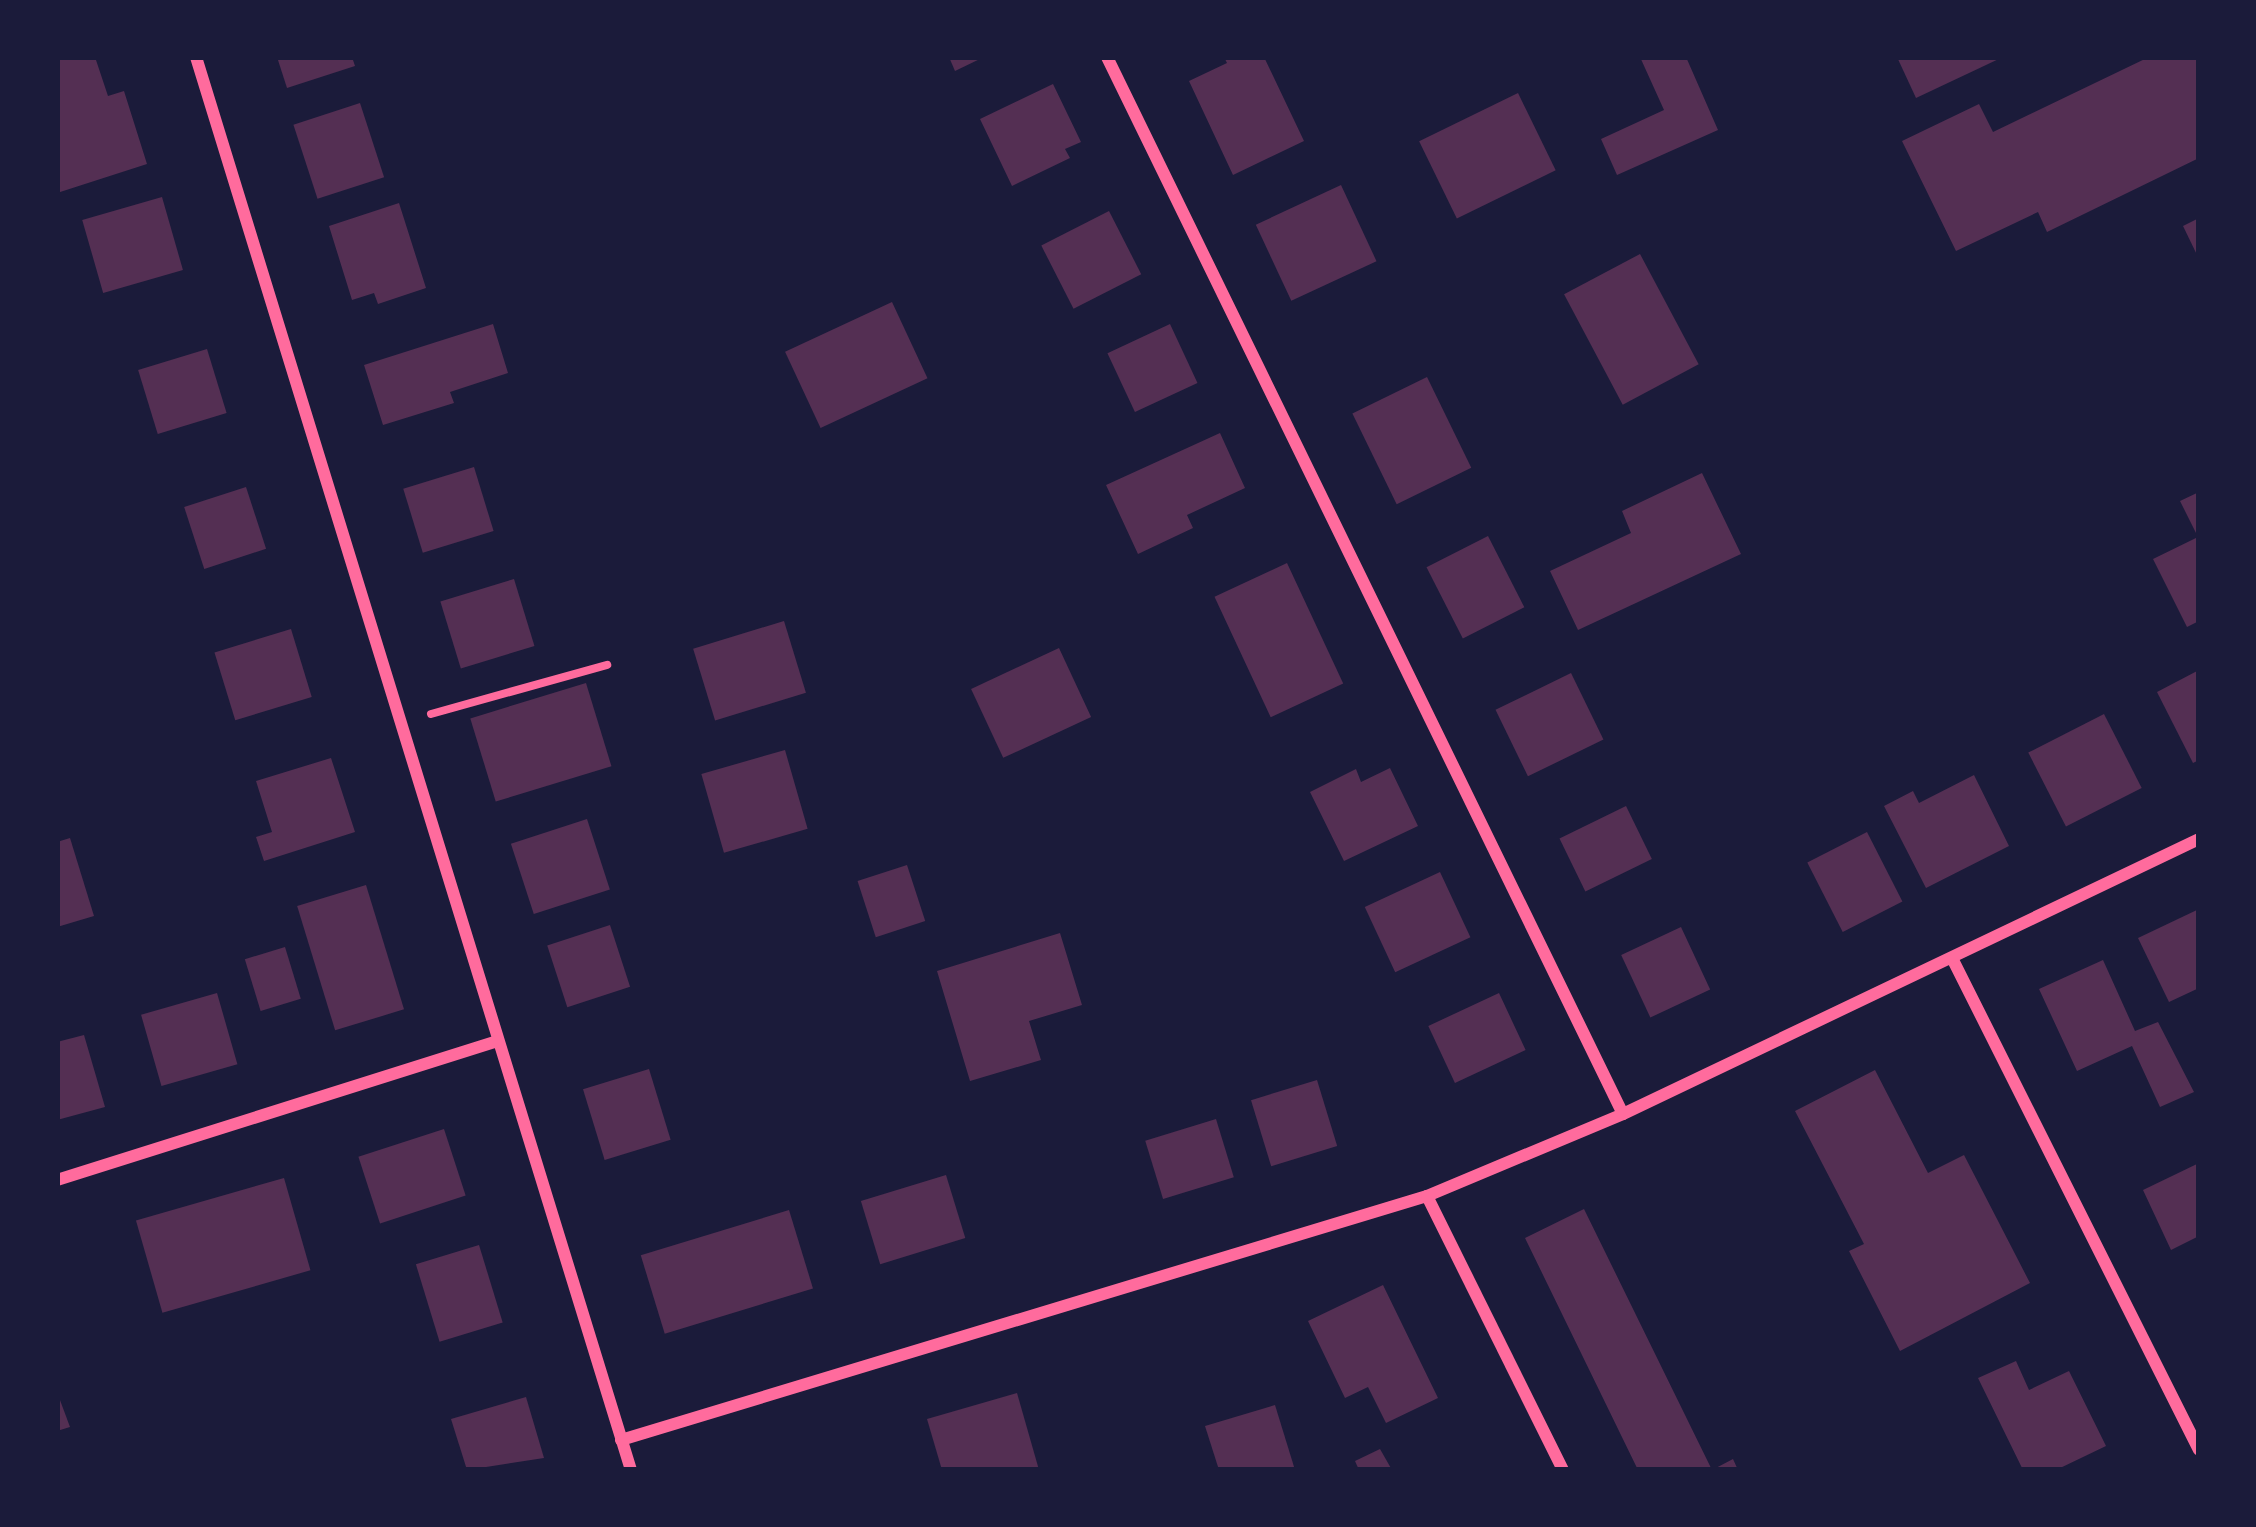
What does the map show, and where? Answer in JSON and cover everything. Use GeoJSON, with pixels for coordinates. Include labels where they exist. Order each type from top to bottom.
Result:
{"type":"FeatureCollection","features":[{"type":"Feature","properties":{"kind":"street"},"geometry":{"type":"LineString","coordinates":[[196,57],[631,1470]]}},
{"type":"Feature","properties":{"kind":"street"},"geometry":{"type":"LineString","coordinates":[[1107,57],[1623,1114]]}},
{"type":"Feature","properties":{"kind":"street"},"geometry":{"type":"LineString","coordinates":[[621,1440],[1427,1196],[1623,1114],[2199,839]]}},
{"type":"Feature","properties":{"kind":"street"},"geometry":{"type":"LineString","coordinates":[[1953,960],[2199,1450]]}},
{"type":"Feature","properties":{"kind":"street"},"geometry":{"type":"LineString","coordinates":[[57,1180],[499,1040]]}},
{"type":"Feature","properties":{"kind":"street"},"geometry":{"type":"LineString","coordinates":[[1427,1196],[1563,1470]]}},
{"type":"Feature","properties":{"kind":"path"},"geometry":{"type":"LineString","coordinates":[[401,723],[607,665]]}},
{"type":"Feature","properties":{"kind":"building"},"geometry":{"type":"Polygon","coordinates":[[[57,57],[95,57],[108,96],[124,91],[147,164],[57,193],[57,57]]]}},
{"type":"Feature","properties":{"kind":"building"},"geometry":{"type":"Polygon","coordinates":[[[277,57],[352,57],[355,66],[287,88],[277,57]]]}},
{"type":"Feature","properties":{"kind":"building"},"geometry":{"type":"Polygon","coordinates":[[[949,57],[984,57],[955,71],[949,57]]]}},
{"type":"Feature","properties":{"kind":"building"},"geometry":{"type":"Polygon","coordinates":[[[1224,57],[1264,57],[1304,141],[1233,175],[1189,81],[1227,63],[1224,57]]]}},
{"type":"Feature","properties":{"kind":"building"},"geometry":{"type":"Polygon","coordinates":[[[1640,57],[1686,57],[1718,130],[1617,175],[1601,139],[1664,110],[1640,57]]]}},
{"type":"Feature","properties":{"kind":"building"},"geometry":{"type":"Polygon","coordinates":[[[1897,57],[2003,57],[1916,98],[1897,57]]]}},
{"type":"Feature","properties":{"kind":"building"},"geometry":{"type":"Polygon","coordinates":[[[2149,57],[2199,57],[2199,158],[2047,232],[2038,212],[1956,251],[1902,141],[1979,104],[1993,132],[2149,57]]]}},
{"type":"Feature","properties":{"kind":"building"},"geometry":{"type":"Polygon","coordinates":[[[1053,84],[1081,142],[1065,149],[1070,158],[1012,186],[980,119],[1053,84]]]}},
{"type":"Feature","properties":{"kind":"building"},"geometry":{"type":"Polygon","coordinates":[[[1518,93],[1556,170],[1457,219],[1419,141],[1518,93]]]}},
{"type":"Feature","properties":{"kind":"building"},"geometry":{"type":"Polygon","coordinates":[[[360,103],[384,177],[318,199],[293,125],[360,103]]]}},
{"type":"Feature","properties":{"kind":"building"},"geometry":{"type":"Polygon","coordinates":[[[1341,185],[1376,261],[1291,301],[1256,225],[1341,185]]]}},
{"type":"Feature","properties":{"kind":"building"},"geometry":{"type":"Polygon","coordinates":[[[162,197],[183,270],[103,293],[82,220],[162,197]]]}},
{"type":"Feature","properties":{"kind":"building"},"geometry":{"type":"Polygon","coordinates":[[[399,203],[426,288],[378,304],[374,293],[352,300],[329,226],[399,203]]]}},
{"type":"Feature","properties":{"kind":"building"},"geometry":{"type":"Polygon","coordinates":[[[1109,211],[1141,274],[1074,309],[1041,246],[1109,211]]]}},
{"type":"Feature","properties":{"kind":"building"},"geometry":{"type":"Polygon","coordinates":[[[2199,218],[2199,259],[2183,226],[2199,218]]]}},
{"type":"Feature","properties":{"kind":"building"},"geometry":{"type":"Polygon","coordinates":[[[1640,254],[1699,364],[1623,405],[1564,294],[1640,254]]]}},
{"type":"Feature","properties":{"kind":"building"},"geometry":{"type":"Polygon","coordinates":[[[892,302],[927,378],[821,428],[785,352],[892,302]]]}},
{"type":"Feature","properties":{"kind":"building"},"geometry":{"type":"Polygon","coordinates":[[[493,324],[508,373],[450,392],[454,403],[383,425],[364,365],[493,324]]]}},
{"type":"Feature","properties":{"kind":"building"},"geometry":{"type":"Polygon","coordinates":[[[1170,324],[1197,383],[1135,412],[1107,353],[1170,324]]]}},
{"type":"Feature","properties":{"kind":"building"},"geometry":{"type":"Polygon","coordinates":[[[207,349],[227,413],[158,434],[138,370],[207,349]]]}},
{"type":"Feature","properties":{"kind":"building"},"geometry":{"type":"Polygon","coordinates":[[[1427,377],[1471,468],[1397,504],[1352,413],[1427,377]]]}},
{"type":"Feature","properties":{"kind":"building"},"geometry":{"type":"Polygon","coordinates":[[[1220,433],[1245,488],[1187,515],[1193,528],[1138,554],[1106,485],[1220,433]]]}},
{"type":"Feature","properties":{"kind":"building"},"geometry":{"type":"Polygon","coordinates":[[[474,467],[494,531],[423,553],[403,489],[474,467]]]}},
{"type":"Feature","properties":{"kind":"building"},"geometry":{"type":"Polygon","coordinates":[[[1702,473],[1741,554],[1578,630],[1550,571],[1631,533],[1622,511],[1702,473]]]}},
{"type":"Feature","properties":{"kind":"building"},"geometry":{"type":"Polygon","coordinates":[[[246,487],[266,549],[204,569],[184,507],[246,487]]]}},
{"type":"Feature","properties":{"kind":"building"},"geometry":{"type":"Polygon","coordinates":[[[2199,492],[2199,621],[2187,627],[2153,559],[2198,537],[2180,501],[2199,492]]]}},
{"type":"Feature","properties":{"kind":"building"},"geometry":{"type":"Polygon","coordinates":[[[1488,536],[1524,607],[1463,639],[1427,567],[1488,536]]]}},
{"type":"Feature","properties":{"kind":"building"},"geometry":{"type":"Polygon","coordinates":[[[1287,563],[1343,684],[1271,717],[1214,597],[1287,563]]]}},
{"type":"Feature","properties":{"kind":"building"},"geometry":{"type":"Polygon","coordinates":[[[514,579],[534,646],[461,668],[440,602],[514,579]]]}},
{"type":"Feature","properties":{"kind":"building"},"geometry":{"type":"Polygon","coordinates":[[[784,621],[806,693],[715,720],[693,649],[784,621]]]}},
{"type":"Feature","properties":{"kind":"building"},"geometry":{"type":"Polygon","coordinates":[[[291,629],[312,697],[235,720],[214,652],[291,629]]]}},
{"type":"Feature","properties":{"kind":"building"},"geometry":{"type":"Polygon","coordinates":[[[1059,648],[1091,717],[1003,758],[971,689],[1059,648]]]}},
{"type":"Feature","properties":{"kind":"building"},"geometry":{"type":"Polygon","coordinates":[[[2199,670],[2199,760],[2193,763],[2157,692],[2199,670]]]}},
{"type":"Feature","properties":{"kind":"building"},"geometry":{"type":"Polygon","coordinates":[[[1571,673],[1603,740],[1528,776],[1496,710],[1571,673]]]}},
{"type":"Feature","properties":{"kind":"building"},"geometry":{"type":"Polygon","coordinates":[[[586,683],[611,766],[496,802],[470,718],[586,683]]]}},
{"type":"Feature","properties":{"kind":"building"},"geometry":{"type":"Polygon","coordinates":[[[2104,714],[2142,788],[2066,827],[2028,753],[2104,714]]]}},
{"type":"Feature","properties":{"kind":"building"},"geometry":{"type":"Polygon","coordinates":[[[785,750],[808,829],[724,853],[701,774],[785,750]]]}},
{"type":"Feature","properties":{"kind":"building"},"geometry":{"type":"Polygon","coordinates":[[[331,758],[355,832],[264,861],[256,837],[272,832],[256,781],[331,758]]]}},
{"type":"Feature","properties":{"kind":"building"},"geometry":{"type":"Polygon","coordinates":[[[1390,768],[1418,826],[1344,861],[1310,792],[1356,769],[1361,782],[1390,768]]]}},
{"type":"Feature","properties":{"kind":"building"},"geometry":{"type":"Polygon","coordinates":[[[1974,775],[2009,846],[1926,888],[1884,806],[1913,791],[1919,803],[1974,775]]]}},
{"type":"Feature","properties":{"kind":"building"},"geometry":{"type":"Polygon","coordinates":[[[1626,806],[1652,859],[1585,891],[1559,838],[1626,806]]]}},
{"type":"Feature","properties":{"kind":"building"},"geometry":{"type":"Polygon","coordinates":[[[587,819],[610,889],[534,914],[511,844],[587,819]]]}},
{"type":"Feature","properties":{"kind":"building"},"geometry":{"type":"Polygon","coordinates":[[[1867,832],[1902,901],[1843,932],[1807,862],[1867,832]]]}},
{"type":"Feature","properties":{"kind":"building"},"geometry":{"type":"Polygon","coordinates":[[[70,838],[94,916],[57,927],[57,842],[70,838]]]}},
{"type":"Feature","properties":{"kind":"building"},"geometry":{"type":"Polygon","coordinates":[[[907,865],[925,921],[876,937],[858,881],[907,865]]]}},
{"type":"Feature","properties":{"kind":"building"},"geometry":{"type":"Polygon","coordinates":[[[1440,872],[1470,937],[1395,972],[1365,907],[1440,872]]]}},
{"type":"Feature","properties":{"kind":"building"},"geometry":{"type":"Polygon","coordinates":[[[366,885],[404,1009],[335,1030],[297,906],[366,885]]]}},
{"type":"Feature","properties":{"kind":"building"},"geometry":{"type":"Polygon","coordinates":[[[2199,909],[2199,988],[2169,1002],[2138,938],[2199,909]]]}},
{"type":"Feature","properties":{"kind":"building"},"geometry":{"type":"Polygon","coordinates":[[[610,925],[630,987],[567,1007],[547,945],[610,925]]]}},
{"type":"Feature","properties":{"kind":"building"},"geometry":{"type":"Polygon","coordinates":[[[1681,927],[1710,990],[1650,1017],[1621,955],[1681,927]]]}},
{"type":"Feature","properties":{"kind":"building"},"geometry":{"type":"Polygon","coordinates":[[[1060,933],[1082,1005],[1029,1021],[1041,1060],[970,1081],[937,971],[1060,933]]]}},
{"type":"Feature","properties":{"kind":"building"},"geometry":{"type":"Polygon","coordinates":[[[285,947],[301,999],[261,1011],[245,959],[285,947]]]}},
{"type":"Feature","properties":{"kind":"building"},"geometry":{"type":"Polygon","coordinates":[[[2103,960],[2135,1031],[2158,1022],[2194,1092],[2160,1107],[2132,1046],[2077,1071],[2039,989],[2103,960]]]}},
{"type":"Feature","properties":{"kind":"building"},"geometry":{"type":"Polygon","coordinates":[[[217,993],[237,1064],[161,1086],[141,1015],[217,993]]]}},
{"type":"Feature","properties":{"kind":"building"},"geometry":{"type":"Polygon","coordinates":[[[1499,993],[1526,1050],[1455,1083],[1428,1026],[1499,993]]]}},
{"type":"Feature","properties":{"kind":"building"},"geometry":{"type":"Polygon","coordinates":[[[84,1035],[105,1107],[57,1120],[57,1042],[84,1035]]]}},
{"type":"Feature","properties":{"kind":"building"},"geometry":{"type":"Polygon","coordinates":[[[649,1069],[671,1140],[605,1160],[583,1089],[649,1069]]]}},
{"type":"Feature","properties":{"kind":"building"},"geometry":{"type":"Polygon","coordinates":[[[1875,1070],[1928,1173],[1964,1155],[2030,1283],[1900,1351],[1849,1251],[1864,1244],[1795,1111],[1875,1070]]]}},
{"type":"Feature","properties":{"kind":"building"},"geometry":{"type":"Polygon","coordinates":[[[1317,1080],[1337,1146],[1271,1166],[1251,1100],[1317,1080]]]}},
{"type":"Feature","properties":{"kind":"building"},"geometry":{"type":"Polygon","coordinates":[[[1216,1119],[1234,1177],[1163,1199],[1145,1141],[1216,1119]]]}},
{"type":"Feature","properties":{"kind":"building"},"geometry":{"type":"Polygon","coordinates":[[[444,1129],[466,1196],[380,1223],[358,1157],[444,1129]]]}},
{"type":"Feature","properties":{"kind":"building"},"geometry":{"type":"Polygon","coordinates":[[[2199,1163],[2199,1236],[2171,1250],[2143,1190],[2199,1163]]]}},
{"type":"Feature","properties":{"kind":"building"},"geometry":{"type":"Polygon","coordinates":[[[946,1175],[965,1238],[880,1264],[861,1201],[946,1175]]]}},
{"type":"Feature","properties":{"kind":"building"},"geometry":{"type":"Polygon","coordinates":[[[284,1178],[310,1270],[162,1313],[136,1220],[284,1178]]]}},
{"type":"Feature","properties":{"kind":"building"},"geometry":{"type":"Polygon","coordinates":[[[1584,1209],[1712,1470],[1638,1470],[1525,1238],[1584,1209]]]}},
{"type":"Feature","properties":{"kind":"building"},"geometry":{"type":"Polygon","coordinates":[[[789,1210],[813,1288],[665,1334],[641,1255],[789,1210]]]}},
{"type":"Feature","properties":{"kind":"building"},"geometry":{"type":"Polygon","coordinates":[[[479,1245],[503,1322],[440,1342],[416,1264],[479,1245]]]}},
{"type":"Feature","properties":{"kind":"building"},"geometry":{"type":"Polygon","coordinates":[[[1383,1285],[1438,1398],[1386,1423],[1368,1387],[1345,1398],[1308,1321],[1383,1285]]]}},
{"type":"Feature","properties":{"kind":"building"},"geometry":{"type":"Polygon","coordinates":[[[2016,1361],[2029,1390],[2069,1371],[2106,1446],[2056,1470],[2023,1470],[1978,1378],[2016,1361]]]}},
{"type":"Feature","properties":{"kind":"building"},"geometry":{"type":"Polygon","coordinates":[[[57,1392],[70,1427],[57,1431],[57,1392]]]}},
{"type":"Feature","properties":{"kind":"building"},"geometry":{"type":"Polygon","coordinates":[[[1017,1393],[1039,1470],[942,1470],[927,1419],[1017,1393]]]}},
{"type":"Feature","properties":{"kind":"building"},"geometry":{"type":"Polygon","coordinates":[[[526,1397],[544,1458],[467,1470],[451,1419],[526,1397]]]}},
{"type":"Feature","properties":{"kind":"building"},"geometry":{"type":"Polygon","coordinates":[[[1275,1405],[1295,1470],[1219,1470],[1205,1426],[1275,1405]]]}},
{"type":"Feature","properties":{"kind":"building"},"geometry":{"type":"Polygon","coordinates":[[[1380,1449],[1392,1470],[1359,1470],[1355,1461],[1380,1449]]]}},
{"type":"Feature","properties":{"kind":"building"},"geometry":{"type":"Polygon","coordinates":[[[1733,1459],[1738,1470],[1712,1470],[1733,1459]]]}}]}
